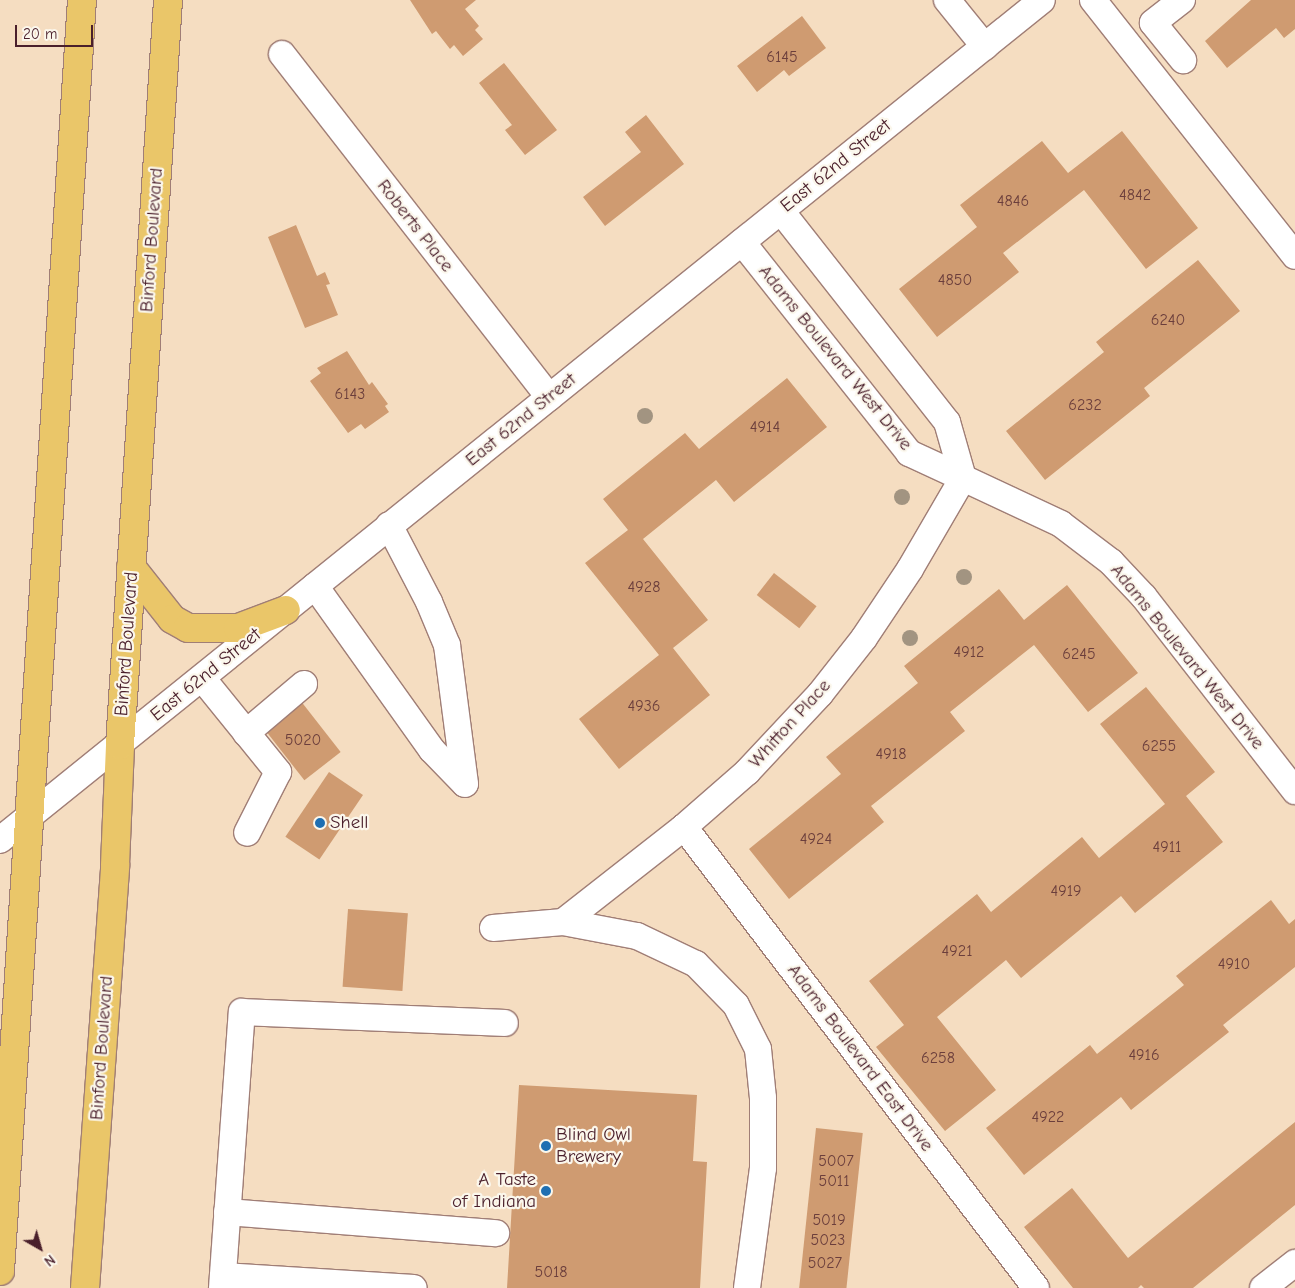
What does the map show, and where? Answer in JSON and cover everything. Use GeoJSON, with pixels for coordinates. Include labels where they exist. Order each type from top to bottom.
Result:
{"type":"FeatureCollection","features":[{"type":"Feature","properties":{"kind":"main road"},"geometry":{"type":"LineString","coordinates":[[0,1271],[82,0]]}},
{"type":"Feature","properties":{"kind":"main road","name":"Binford Boulevard"},"geometry":{"type":"LineString","coordinates":[[85,1288],[117,842],[120,745],[168,0]]}},
{"type":"Feature","properties":{"kind":"main road"},"geometry":{"type":"LineString","coordinates":[[132,567],[172,619],[188,628],[238,628],[286,610]]}},
{"type":"Feature","properties":{"kind":"main road"},"geometry":{"type":"LineString","coordinates":[[0,987],[15,1050]]}},
{"type":"Feature","properties":{"kind":"street"},"geometry":{"type":"LineString","coordinates":[[947,0],[985,47]]}},
{"type":"Feature","properties":{"kind":"street","name":"East 62nd Street"},"geometry":{"type":"LineString","coordinates":[[0,840],[1042,0]]}},
{"type":"Feature","properties":{"kind":"street"},"geometry":{"type":"LineString","coordinates":[[1093,0],[1295,256]]}},
{"type":"Feature","properties":{"kind":"street"},"geometry":{"type":"LineString","coordinates":[[1182,0],[1153,23],[1182,60]]}},
{"type":"Feature","properties":{"kind":"street","name":"Roberts Place"},"geometry":{"type":"LineString","coordinates":[[282,54],[549,397]]}},
{"type":"Feature","properties":{"kind":"street"},"geometry":{"type":"LineString","coordinates":[[781,210],[947,422],[963,478]]}},
{"type":"Feature","properties":{"kind":"street","name":"Adams Boulevard West Drive"},"geometry":{"type":"LineString","coordinates":[[742,242],[909,454],[1061,524],[1115,566],[1144,597],[1295,791]]}},
{"type":"Feature","properties":{"kind":"street","name":"Whitton Place"},"geometry":{"type":"LineString","coordinates":[[563,922],[684,827],[747,772],[825,687],[864,638],[910,569],[963,478]]}},
{"type":"Feature","properties":{"kind":"street"},"geometry":{"type":"LineString","coordinates":[[315,586],[432,750],[465,784],[446,645],[430,602],[389,525]]}},
{"type":"Feature","properties":{"kind":"street"},"geometry":{"type":"LineString","coordinates":[[202,678],[278,772],[247,833]]}},
{"type":"Feature","properties":{"kind":"street"},"geometry":{"type":"LineString","coordinates":[[246,733],[304,684]]}},
{"type":"Feature","properties":{"kind":"street","name":"Adams Boulevard East Drive"},"geometry":{"type":"LineString","coordinates":[[684,827],[1036,1288]]}},
{"type":"Feature","properties":{"kind":"street"},"geometry":{"type":"LineString","coordinates":[[493,928],[563,922],[637,936],[696,964],[736,1004],[758,1049],[763,1098],[763,1168],[747,1288]]}},
{"type":"Feature","properties":{"kind":"street"},"geometry":{"type":"LineString","coordinates":[[414,1288],[222,1282],[242,1012],[505,1022]]}},
{"type":"Feature","properties":{"kind":"street"},"geometry":{"type":"LineString","coordinates":[[227,1212],[496,1233]]}},
{"type":"Feature","properties":{"kind":"street"},"geometry":{"type":"LineString","coordinates":[[1264,1288],[1295,1263]]}},
{"type":"Feature","properties":{"kind":"building"},"geometry":{"type":"Polygon","coordinates":[[[410,0],[476,0],[465,9],[479,26],[475,30],[483,39],[463,56],[454,45],[450,49],[436,31],[432,34],[410,0]]]}},
{"type":"Feature","properties":{"kind":"building"},"geometry":{"type":"Polygon","coordinates":[[[1251,0],[1295,0],[1295,29],[1284,38],[1276,28],[1227,68],[1205,41],[1251,0]]]}},
{"type":"Feature","properties":{"kind":"building"},"geometry":{"type":"Polygon","coordinates":[[[802,16],[826,48],[789,76],[784,70],[757,92],[737,66],[802,16]]]}},
{"type":"Feature","properties":{"kind":"building"},"geometry":{"type":"Polygon","coordinates":[[[504,63],[557,130],[525,155],[505,130],[512,125],[479,83],[504,63]]]}},
{"type":"Feature","properties":{"kind":"building"},"geometry":{"type":"Polygon","coordinates":[[[646,115],[684,164],[605,226],[583,197],[641,152],[625,132],[646,115]]]}},
{"type":"Feature","properties":{"kind":"building"},"geometry":{"type":"Polygon","coordinates":[[[1122,131],[1198,228],[1146,269],[1084,190],[1003,253],[1019,272],[937,337],[899,289],[977,227],[960,205],[1042,141],[1068,173],[1122,131]]]}},
{"type":"Feature","properties":{"kind":"building"},"geometry":{"type":"Polygon","coordinates":[[[296,225],[317,276],[325,272],[330,284],[326,285],[338,315],[305,328],[268,237],[296,225]]]}},
{"type":"Feature","properties":{"kind":"building"},"geometry":{"type":"Polygon","coordinates":[[[1198,260],[1240,311],[1144,388],[1150,396],[1045,480],[1006,431],[1104,352],[1096,342],[1198,260]]]}},
{"type":"Feature","properties":{"kind":"building"},"geometry":{"type":"Polygon","coordinates":[[[347,351],[369,385],[372,382],[388,404],[385,406],[389,412],[365,429],[361,424],[348,433],[310,381],[321,373],[317,368],[347,351]]]}},
{"type":"Feature","properties":{"kind":"building"},"geometry":{"type":"Polygon","coordinates":[[[787,378],[827,427],[734,502],[716,480],[643,539],[708,620],[673,648],[710,695],[619,769],[579,719],[659,655],[585,563],[628,530],[603,499],[685,433],[699,449],[787,378]]]}},
{"type":"Feature","properties":{"kind":"building"},"geometry":{"type":"Polygon","coordinates":[[[774,573],[817,606],[799,628],[757,595],[774,573]]]}},
{"type":"Feature","properties":{"kind":"building"},"geometry":{"type":"Polygon","coordinates":[[[1067,585],[1138,673],[1088,712],[1034,645],[950,712],[965,731],[871,806],[884,822],[789,899],[749,849],[841,774],[826,757],[918,683],[904,666],[999,589],[1024,620],[1067,585]]]}},
{"type":"Feature","properties":{"kind":"building"},"geometry":{"type":"Polygon","coordinates":[[[1146,687],[1215,772],[1186,796],[1223,842],[1135,913],[1121,896],[1021,978],[1006,960],[937,1017],[996,1090],[945,1131],[876,1047],[904,1025],[869,981],[977,894],[991,912],[1082,837],[1099,858],[1165,804],[1100,724],[1146,687]]]}},
{"type":"Feature","properties":{"kind":"building","name":"Shell"},"geometry":{"type":"Polygon","coordinates":[[[300,700],[341,752],[304,780],[264,728],[300,700]]]}},
{"type":"Feature","properties":{"kind":"building","name":"Shell"},"geometry":{"type":"Polygon","coordinates":[[[329,772],[363,795],[319,860],[285,837],[329,772]]]}},
{"type":"Feature","properties":{"kind":"building"},"geometry":{"type":"Polygon","coordinates":[[[1271,900],[1289,924],[1295,919],[1295,967],[1223,1025],[1229,1032],[1131,1110],[1121,1097],[1024,1175],[986,1128],[1090,1045],[1097,1054],[1184,985],[1176,976],[1271,900]]]}},
{"type":"Feature","properties":{"kind":"building"},"geometry":{"type":"Polygon","coordinates":[[[348,909],[408,913],[402,991],[343,987],[348,909]]]}},
{"type":"Feature","properties":{"kind":"building"},"geometry":{"type":"Polygon","coordinates":[[[519,1085],[697,1095],[693,1161],[707,1162],[700,1288],[507,1288],[519,1085]]]}},
{"type":"Feature","properties":{"kind":"building"},"geometry":{"type":"Polygon","coordinates":[[[1295,1122],[1295,1205],[1193,1288],[1144,1288],[1141,1285],[1138,1288],[1073,1288],[1024,1227],[1072,1188],[1128,1258],[1295,1122]]]}},
{"type":"Feature","properties":{"kind":"building"},"geometry":{"type":"Polygon","coordinates":[[[816,1128],[863,1133],[846,1288],[799,1288],[816,1128]]]}},
{"type":"Feature","properties":{"kind":"place","name":"Shell"},"geometry":{"type":"Point","coordinates":[320,823]}},
{"type":"Feature","properties":{"kind":"place","name":"Blind Owl Brewery"},"geometry":{"type":"Point","coordinates":[546,1146]}},
{"type":"Feature","properties":{"kind":"place","name":"A Taste of Indiana"},"geometry":{"type":"Point","coordinates":[546,1191]}}]}
